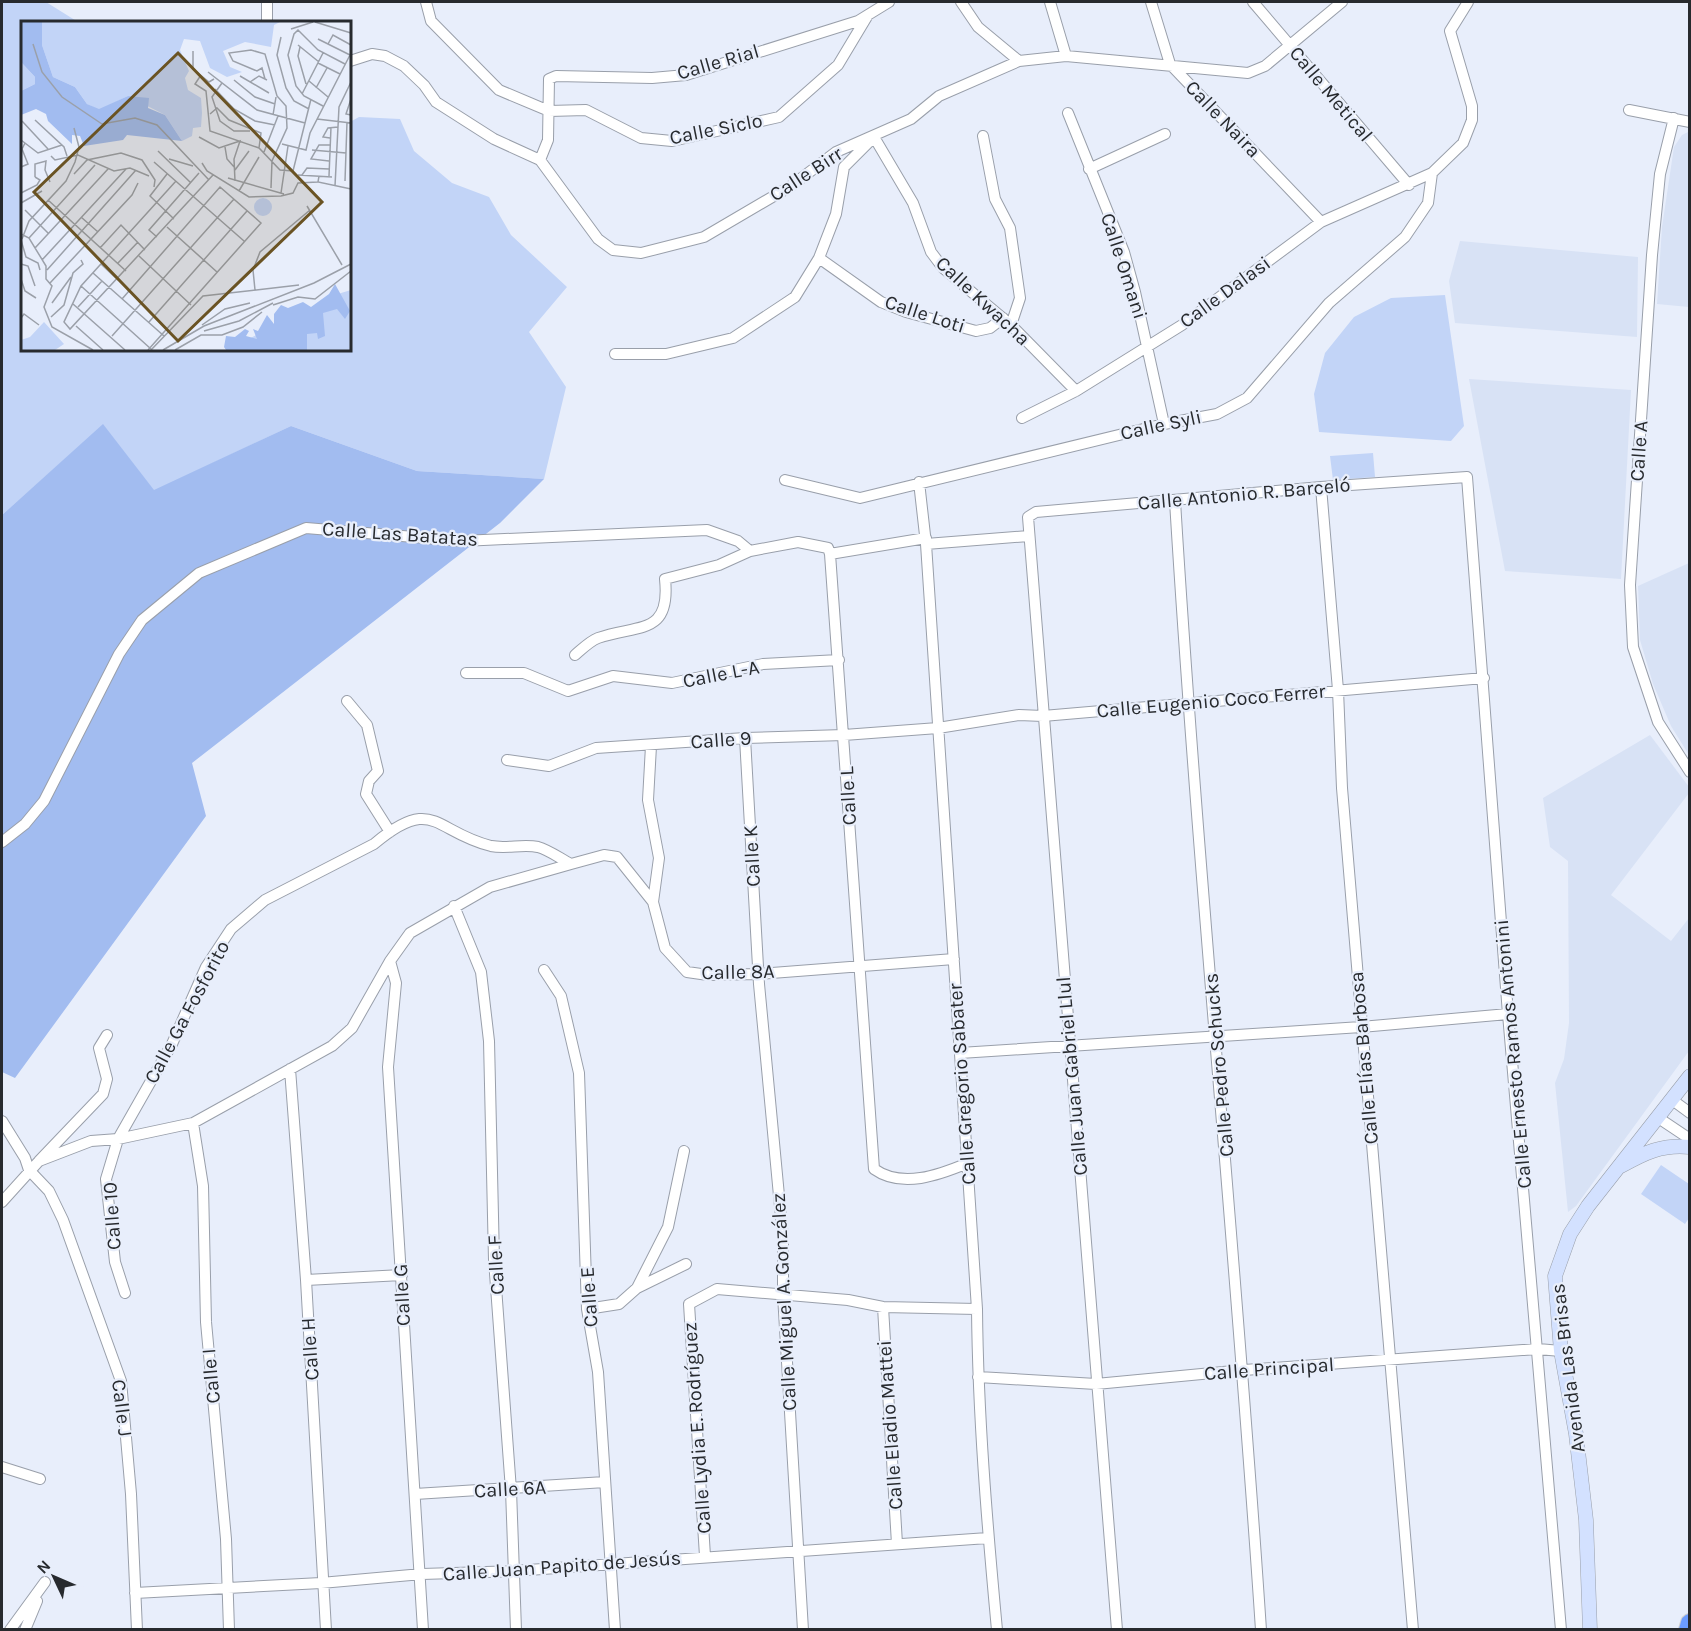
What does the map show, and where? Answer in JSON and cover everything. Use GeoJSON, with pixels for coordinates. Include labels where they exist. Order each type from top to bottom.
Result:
{"type":"FeatureCollection","features":[{"type":"Feature","properties":{"kind":"highway"},"geometry":{"type":"LineString","coordinates":[[1688,1629],[1689,1623]]}},
{"type":"Feature","properties":{"kind":"street"},"geometry":{"type":"LineString","coordinates":[[267,2],[267,21]]}},
{"type":"Feature","properties":{"kind":"street","name":"Calle Siclo"},"geometry":{"type":"LineString","coordinates":[[426,2],[431,21],[499,90],[549,111],[586,110],[641,138],[672,141],[779,117],[838,65],[868,15]]}},
{"type":"Feature","properties":{"kind":"street","name":"Calle Rial"},"geometry":{"type":"LineString","coordinates":[[540,160],[548,140],[549,79],[556,76],[652,78],[686,75],[858,21],[889,2]]}},
{"type":"Feature","properties":{"kind":"street"},"geometry":{"type":"LineString","coordinates":[[961,2],[978,27],[1019,61]]}},
{"type":"Feature","properties":{"kind":"street"},"geometry":{"type":"LineString","coordinates":[[1050,2],[1066,57]]}},
{"type":"Feature","properties":{"kind":"street","name":"Calle Naira"},"geometry":{"type":"LineString","coordinates":[[1151,2],[1170,64],[1321,222]]}},
{"type":"Feature","properties":{"kind":"street","name":"Calle Metical"},"geometry":{"type":"LineString","coordinates":[[1253,2],[1409,185]]}},
{"type":"Feature","properties":{"kind":"street","name":"Calle Birr"},"geometry":{"type":"LineString","coordinates":[[351,61],[372,54],[385,56],[404,66],[424,85],[436,102],[494,139],[540,160],[598,239],[614,250],[641,253],[704,237],[791,186],[836,152],[911,119],[939,96],[1019,61],[1066,57],[1170,64],[1248,73],[1265,66],[1342,2]]}},
{"type":"Feature","properties":{"kind":"street","name":"Calle Dalasi"},"geometry":{"type":"LineString","coordinates":[[1022,418],[1076,391],[1182,325],[1321,222],[1432,173],[1463,143],[1472,120],[1472,106],[1450,31],[1468,2]]}},
{"type":"Feature","properties":{"kind":"street"},"geometry":{"type":"LineString","coordinates":[[1629,110],[1689,122]]}},
{"type":"Feature","properties":{"kind":"street","name":"Calle Omani"},"geometry":{"type":"LineString","coordinates":[[1068,112],[1124,252],[1148,345],[1164,424]]}},
{"type":"Feature","properties":{"kind":"street","name":"Calle A"},"geometry":{"type":"LineString","coordinates":[[1674,118],[1660,174],[1652,255],[1630,585],[1634,647],[1658,722],[1689,772]]}},
{"type":"Feature","properties":{"kind":"street"},"geometry":{"type":"LineString","coordinates":[[1089,169],[1165,134]]}},
{"type":"Feature","properties":{"kind":"street"},"geometry":{"type":"LineString","coordinates":[[983,136],[995,199],[1010,228],[1020,298],[1007,322]]}},
{"type":"Feature","properties":{"kind":"street"},"geometry":{"type":"LineString","coordinates":[[615,354],[666,354],[733,338],[795,297],[819,258],[836,214],[844,167],[874,137]]}},
{"type":"Feature","properties":{"kind":"street","name":"Calle Kwacha"},"geometry":{"type":"LineString","coordinates":[[874,137],[913,203],[931,252],[943,268],[1007,322],[1076,391]]}},
{"type":"Feature","properties":{"kind":"street","name":"Calle Syli"},"geometry":{"type":"LineString","coordinates":[[785,480],[860,498],[1164,424],[1217,414],[1246,398],[1329,303],[1405,237],[1428,203],[1432,173]]}},
{"type":"Feature","properties":{"kind":"street","name":"Calle Loti"},"geometry":{"type":"LineString","coordinates":[[819,258],[881,302],[906,312],[976,331],[1007,322]]}},
{"type":"Feature","properties":{"kind":"street","name":"Calle Antonio R. Barceló"},"geometry":{"type":"LineString","coordinates":[[1028,523],[1028,517],[1036,512],[1321,486],[1467,477]]}},
{"type":"Feature","properties":{"kind":"street","name":"Calle Ernesto Ramos Antonini"},"geometry":{"type":"LineString","coordinates":[[1467,477],[1508,1014],[1561,1629]]}},
{"type":"Feature","properties":{"kind":"street","name":"Calle Gregorio Sabater"},"geometry":{"type":"LineString","coordinates":[[919,482],[926,541],[968,1162],[988,1538],[997,1629]]}},
{"type":"Feature","properties":{"kind":"street","name":"Calle Elías Barbosa"},"geometry":{"type":"LineString","coordinates":[[1321,486],[1338,690],[1342,788],[1361,1027],[1413,1629]]}},
{"type":"Feature","properties":{"kind":"street","name":"Calle Pedro Schucks"},"geometry":{"type":"LineString","coordinates":[[1175,501],[1187,702],[1244,1370],[1261,1629]]}},
{"type":"Feature","properties":{"kind":"street","name":"Calle Juan Gabriel Llul"},"geometry":{"type":"LineString","coordinates":[[1028,523],[1117,1629]]}},
{"type":"Feature","properties":{"kind":"street","name":"Calle Las Batatas"},"geometry":{"type":"LineString","coordinates":[[2,842],[25,824],[44,801],[119,654],[142,620],[199,573],[306,528],[462,541],[706,530],[738,541],[750,551]]}},
{"type":"Feature","properties":{"kind":"street"},"geometry":{"type":"LineString","coordinates":[[575,655],[596,639],[648,626],[662,614],[667,600],[665,579],[719,565],[750,551],[798,542],[828,548],[830,554],[926,541],[1029,536]]}},
{"type":"Feature","properties":{"kind":"street","name":"Calle L"},"geometry":{"type":"LineString","coordinates":[[830,554],[874,1169],[887,1178],[935,1177],[968,1162]]}},
{"type":"Feature","properties":{"kind":"street","name":"Calle L-A"},"geometry":{"type":"LineString","coordinates":[[466,673],[524,673],[568,691],[613,676],[672,683],[764,664],[839,660]]}},
{"type":"Feature","properties":{"kind":"street","name":"Calle Eugenio Coco Ferrer"},"geometry":{"type":"LineString","coordinates":[[938,728],[1019,716],[1043,716],[1484,678]]}},
{"type":"Feature","properties":{"kind":"street"},"geometry":{"type":"LineString","coordinates":[[347,701],[367,725],[378,771],[369,781],[366,794],[390,832]]}},
{"type":"Feature","properties":{"kind":"street","name":"Calle 9"},"geometry":{"type":"LineString","coordinates":[[507,760],[549,766],[596,748],[938,728]]}},
{"type":"Feature","properties":{"kind":"street","name":"Calle K"},"geometry":{"type":"LineString","coordinates":[[745,738],[759,974]]}},
{"type":"Feature","properties":{"kind":"street","name":"Calle 8A"},"geometry":{"type":"LineString","coordinates":[[651,746],[648,800],[659,858],[653,902],[665,948],[687,972],[708,975],[759,974],[954,959]]}},
{"type":"Feature","properties":{"kind":"street","name":"Calle Ga Fosforito"},"geometry":{"type":"LineString","coordinates":[[118,1139],[172,1044],[207,967],[231,929],[265,900],[374,844],[411,820],[427,818],[492,846],[538,847],[571,864]]}},
{"type":"Feature","properties":{"kind":"street"},"geometry":{"type":"LineString","coordinates":[[39,1161],[91,1141],[118,1139],[193,1123],[332,1046],[352,1029],[390,961],[410,933],[490,887],[604,855],[617,857],[653,902]]}},
{"type":"Feature","properties":{"kind":"street","name":"Calle F"},"geometry":{"type":"LineString","coordinates":[[454,906],[481,972],[489,1041],[494,1260],[511,1490],[516,1629]]}},
{"type":"Feature","properties":{"kind":"street","name":"Calle G"},"geometry":{"type":"LineString","coordinates":[[390,961],[396,983],[388,1067],[422,1574],[423,1629]]}},
{"type":"Feature","properties":{"kind":"street","name":"Calle E"},"geometry":{"type":"LineString","coordinates":[[544,969],[561,996],[579,1073],[587,1309],[598,1372],[615,1629]]}},
{"type":"Feature","properties":{"kind":"street","name":"Calle Miguel A. González"},"geometry":{"type":"LineString","coordinates":[[759,974],[783,1238],[783,1295],[803,1629]]}},
{"type":"Feature","properties":{"kind":"street"},"geometry":{"type":"LineString","coordinates":[[960,1053],[1361,1027],[1508,1014]]}},
{"type":"Feature","properties":{"kind":"street"},"geometry":{"type":"LineString","coordinates":[[2,1202],[29,1170],[103,1094],[107,1078],[99,1048],[107,1035]]}},
{"type":"Feature","properties":{"kind":"street","name":"Calle H"},"geometry":{"type":"LineString","coordinates":[[290,1069],[306,1280],[321,1583],[326,1629]]}},
{"type":"Feature","properties":{"kind":"street","name":"Avenida Las Brisas"},"geometry":{"type":"LineString","coordinates":[[1590,1629],[1586,1520],[1576,1434],[1561,1352],[1555,1275],[1570,1234],[1588,1206],[1689,1076]]}},
{"type":"Feature","properties":{"kind":"street"},"geometry":{"type":"LineString","coordinates":[[1671,1099],[1689,1113]]}},
{"type":"Feature","properties":{"kind":"street"},"geometry":{"type":"LineString","coordinates":[[1657,1117],[1689,1139]]}},
{"type":"Feature","properties":{"kind":"street","name":"Calle J"},"geometry":{"type":"LineString","coordinates":[[2,1121],[26,1158],[29,1170],[49,1191],[63,1220],[121,1381],[131,1494],[137,1629]]}},
{"type":"Feature","properties":{"kind":"street","name":"Calle I"},"geometry":{"type":"LineString","coordinates":[[193,1123],[203,1186],[206,1322],[226,1539],[229,1629]]}},
{"type":"Feature","properties":{"kind":"street","name":"Calle 10"},"geometry":{"type":"LineString","coordinates":[[118,1139],[106,1179],[115,1262],[125,1293]]}},
{"type":"Feature","properties":{"kind":"street"},"geometry":{"type":"LineString","coordinates":[[1617,1168],[1653,1149],[1689,1147]]}},
{"type":"Feature","properties":{"kind":"street"},"geometry":{"type":"LineString","coordinates":[[637,1288],[668,1227],[684,1150]]}},
{"type":"Feature","properties":{"kind":"street"},"geometry":{"type":"LineString","coordinates":[[587,1309],[619,1304],[637,1288],[686,1264]]}},
{"type":"Feature","properties":{"kind":"street"},"geometry":{"type":"LineString","coordinates":[[306,1280],[402,1275]]}},
{"type":"Feature","properties":{"kind":"street","name":"Calle Lydia E. Rodríguez"},"geometry":{"type":"LineString","coordinates":[[705,1556],[689,1304],[717,1289],[848,1300],[883,1307],[977,1309]]}},
{"type":"Feature","properties":{"kind":"street","name":"Calle Eladio Mattei"},"geometry":{"type":"LineString","coordinates":[[883,1307],[897,1544]]}},
{"type":"Feature","properties":{"kind":"street","name":"Calle Principal"},"geometry":{"type":"LineString","coordinates":[[978,1377],[1096,1384],[1244,1370],[1538,1349],[1561,1352]]}},
{"type":"Feature","properties":{"kind":"street"},"geometry":{"type":"LineString","coordinates":[[2,1467],[40,1479]]}},
{"type":"Feature","properties":{"kind":"street","name":"Calle 6A"},"geometry":{"type":"LineString","coordinates":[[415,1494],[511,1490],[604,1482]]}},
{"type":"Feature","properties":{"kind":"street","name":"Calle Juan Papito de Jesús"},"geometry":{"type":"LineString","coordinates":[[135,1593],[321,1583],[422,1574],[514,1571],[988,1538]]}},
{"type":"Feature","properties":{"kind":"street"},"geometry":{"type":"LineString","coordinates":[[10,1629],[45,1582],[25,1629]]}},
{"type":"Feature","properties":{"kind":"shaded area"},"geometry":{"type":"Polygon","coordinates":[[[2,2],[46,2],[76,21],[21,21],[21,351],[351,351],[351,121],[359,117],[400,119],[414,151],[452,183],[489,197],[511,235],[567,287],[529,332],[566,387],[544,479],[417,471],[291,426],[154,491],[103,425],[2,515],[2,2]]]}},
{"type":"Feature","properties":{"kind":"shaded area"},"geometry":{"type":"Polygon","coordinates":[[[1688,132],[1689,307],[1657,304],[1662,227],[1674,147],[1682,135],[1688,132]]]}},
{"type":"Feature","properties":{"kind":"shaded area"},"geometry":{"type":"Polygon","coordinates":[[[1460,241],[1638,257],[1637,337],[1455,323],[1449,281],[1460,241]]]}},
{"type":"Feature","properties":{"kind":"shaded area"},"geometry":{"type":"Polygon","coordinates":[[[1445,295],[1464,426],[1451,441],[1319,432],[1314,394],[1325,353],[1354,317],[1391,298],[1445,295]]]}},
{"type":"Feature","properties":{"kind":"shaded area"},"geometry":{"type":"Polygon","coordinates":[[[1469,379],[1631,390],[1621,579],[1505,571],[1469,379]]]}},
{"type":"Feature","properties":{"kind":"shaded area"},"geometry":{"type":"Polygon","coordinates":[[[103,424],[154,490],[291,426],[417,471],[544,479],[500,523],[192,763],[206,816],[15,1078],[2,1072],[2,515],[103,424]]]}},
{"type":"Feature","properties":{"kind":"shaded area"},"geometry":{"type":"Polygon","coordinates":[[[1373,453],[1375,477],[1333,480],[1330,456],[1373,453]]]}},
{"type":"Feature","properties":{"kind":"shaded area"},"geometry":{"type":"Polygon","coordinates":[[[1689,563],[1689,755],[1671,726],[1653,684],[1640,640],[1638,586],[1689,563]]]}},
{"type":"Feature","properties":{"kind":"shaded area"},"geometry":{"type":"Polygon","coordinates":[[[1650,735],[1689,787],[1689,793],[1611,895],[1671,941],[1689,918],[1689,1051],[1576,1206],[1568,1212],[1555,1083],[1564,1059],[1569,1023],[1568,861],[1550,847],[1543,798],[1650,735]]]}},
{"type":"Feature","properties":{"kind":"shaded area"},"geometry":{"type":"Polygon","coordinates":[[[1661,1165],[1689,1184],[1689,1218],[1685,1224],[1641,1194],[1661,1165]]]}}]}
